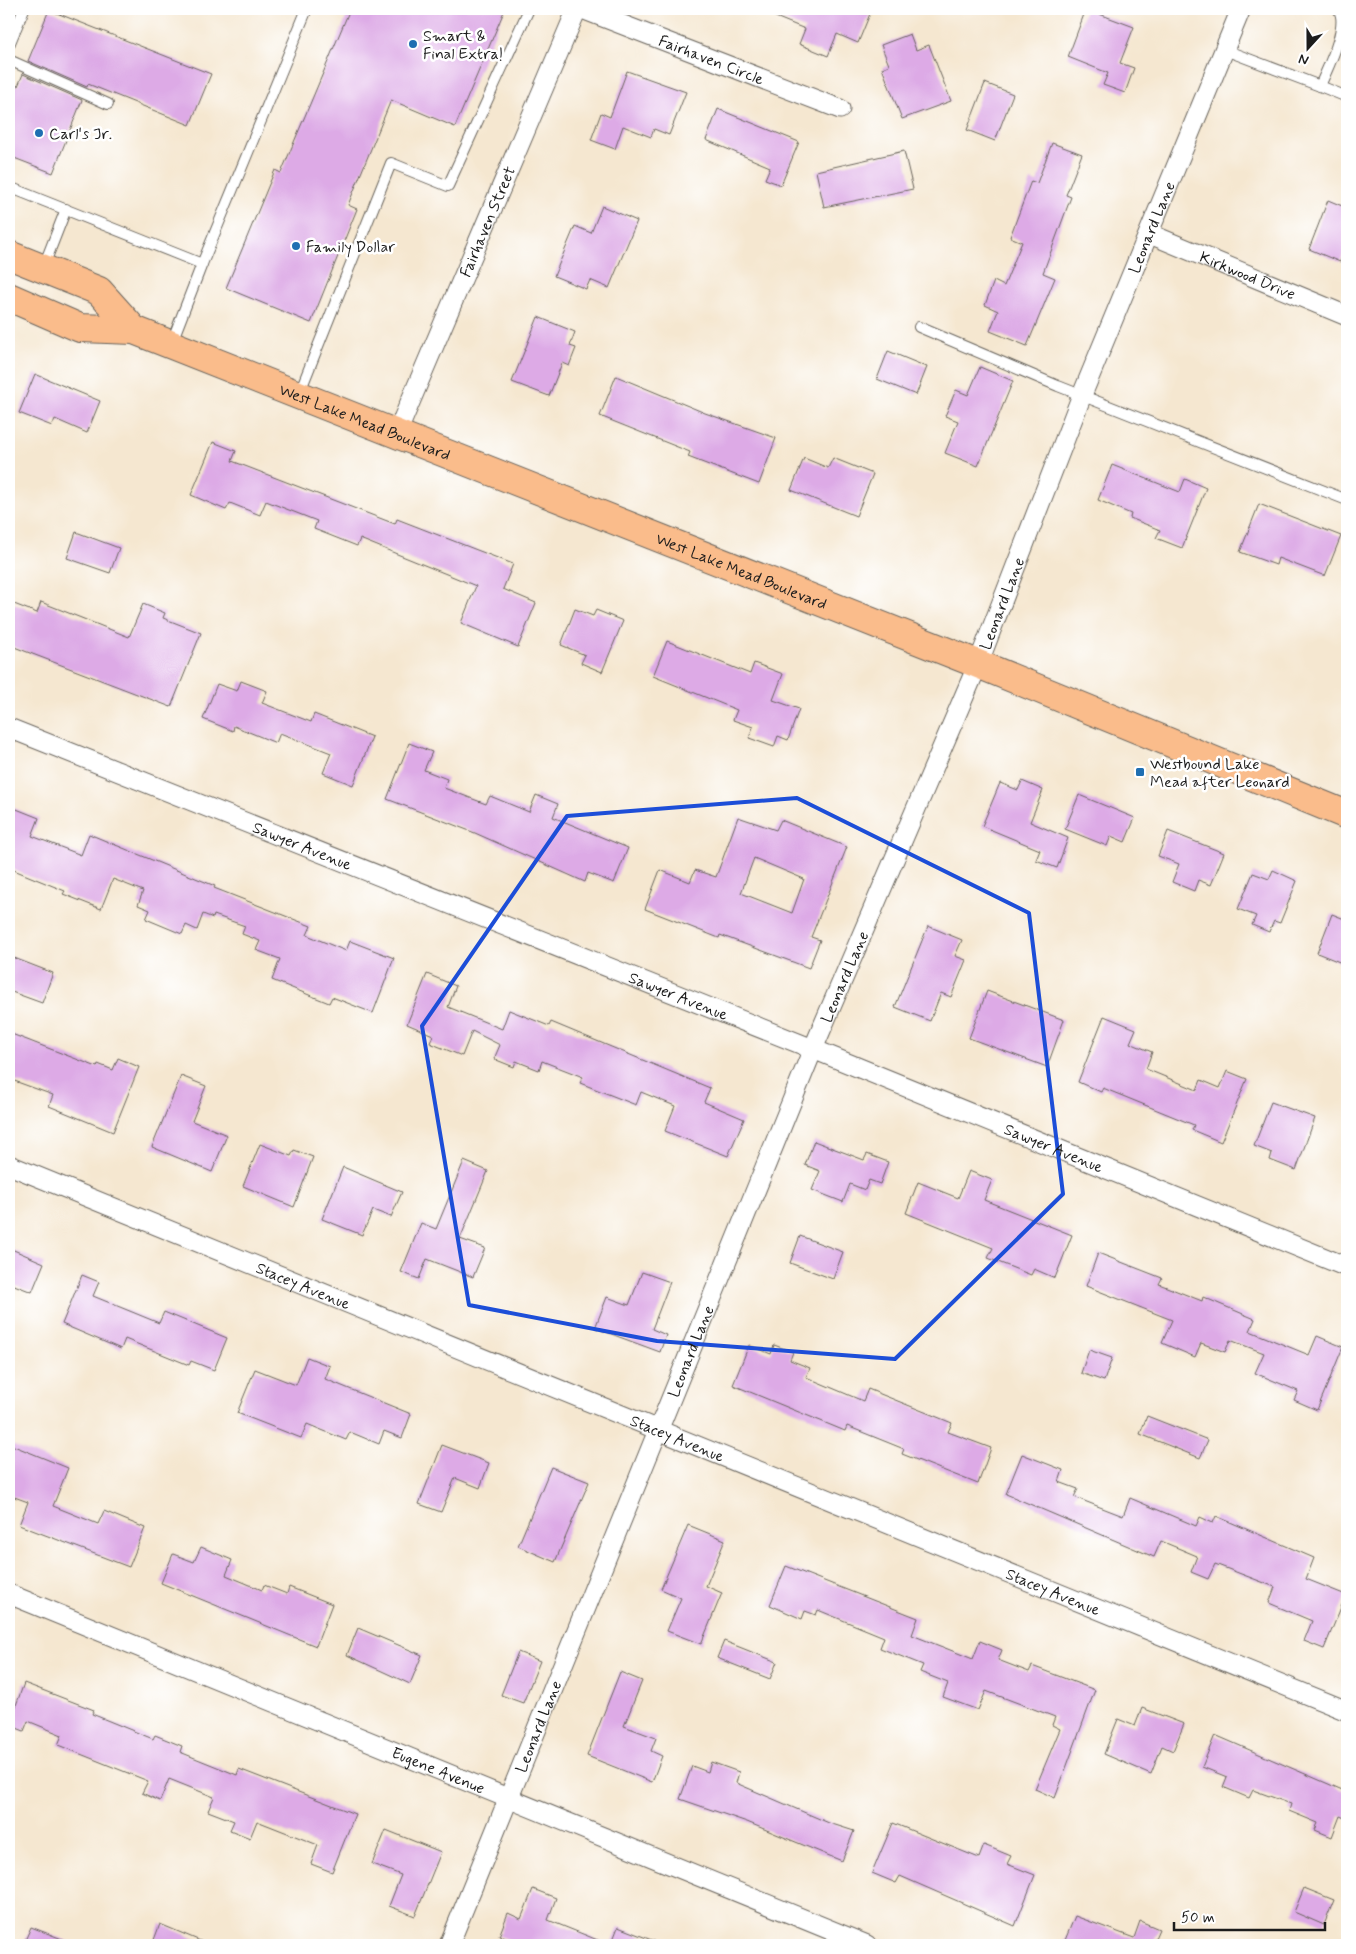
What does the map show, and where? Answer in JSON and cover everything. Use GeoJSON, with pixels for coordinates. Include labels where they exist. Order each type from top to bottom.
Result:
{"type":"FeatureCollection","features":[{"type":"Feature","properties":{"kind":"main road","name":"West Lake Mead Boulevard"},"geometry":{"type":"LineString","coordinates":[[9,255],[99,291],[134,330]]}},
{"type":"Feature","properties":{"kind":"main road","name":"West Lake Mead Boulevard"},"geometry":{"type":"LineString","coordinates":[[9,297],[80,328],[134,330],[171,344],[978,664],[1347,815]]}},
{"type":"Feature","properties":{"kind":"street","name":"Fairhaven Street"},"geometry":{"type":"LineString","coordinates":[[397,434],[577,9]]}},
{"type":"Feature","properties":{"kind":"street","name":"Fairhaven Circle"},"geometry":{"type":"LineString","coordinates":[[582,9],[840,109]]}},
{"type":"Feature","properties":{"kind":"street","name":"Leonard Lane"},"geometry":{"type":"LineString","coordinates":[[449,1945],[813,1049],[978,664],[1082,395],[1150,234],[1241,9]]}},
{"type":"Feature","properties":{"kind":"street","name":"Kirkwood Drive"},"geometry":{"type":"LineString","coordinates":[[1150,234],[1347,316]]}},
{"type":"Feature","properties":{"kind":"street","name":"Sawyer Avenue"},"geometry":{"type":"LineString","coordinates":[[9,728],[813,1049],[1347,1267]]}},
{"type":"Feature","properties":{"kind":"street","name":"Stacey Avenue"},"geometry":{"type":"LineString","coordinates":[[9,1165],[1347,1711]]}},
{"type":"Feature","properties":{"kind":"street","name":"Eugene Avenue"},"geometry":{"type":"LineString","coordinates":[[9,1594],[868,1945]]}},
{"type":"Feature","properties":{"kind":"lane"},"geometry":{"type":"LineString","coordinates":[[9,45],[24,9]]}},
{"type":"Feature","properties":{"kind":"lane"},"geometry":{"type":"LineString","coordinates":[[171,344],[307,9]]}},
{"type":"Feature","properties":{"kind":"lane"},"geometry":{"type":"LineString","coordinates":[[298,395],[391,163],[448,186],[529,9]]}},
{"type":"Feature","properties":{"kind":"lane"},"geometry":{"type":"LineString","coordinates":[[1320,86],[1340,34],[1343,18],[1338,9]]}},
{"type":"Feature","properties":{"kind":"lane"},"geometry":{"type":"LineString","coordinates":[[1225,50],[1347,97]]}},
{"type":"Feature","properties":{"kind":"lane"},"geometry":{"type":"LineString","coordinates":[[9,60],[108,104]]}},
{"type":"Feature","properties":{"kind":"lane"},"geometry":{"type":"LineString","coordinates":[[9,188],[202,264]]}},
{"type":"Feature","properties":{"kind":"lane"},"geometry":{"type":"LineString","coordinates":[[43,269],[66,209]]}},
{"type":"Feature","properties":{"kind":"lane"},"geometry":{"type":"LineString","coordinates":[[919,327],[1082,395],[1347,500]]}},
{"type":"Feature","properties":{"kind":"highlighted area"},"geometry":{"type":"Polygon","coordinates":[[[797,798],[1029,913],[1063,1194],[895,1359],[657,1341],[469,1305],[422,1026],[567,816],[797,798]]]}},
{"type":"Feature","properties":{"kind":"building"},"geometry":{"type":"Polygon","coordinates":[[[350,9],[505,9],[455,127],[391,100],[348,205],[357,209],[311,323],[226,288],[275,170],[281,173],[350,9]]]}},
{"type":"Feature","properties":{"kind":"building"},"geometry":{"type":"Polygon","coordinates":[[[756,9],[872,9],[858,43],[837,34],[828,56],[799,44],[805,29],[756,9]]]}},
{"type":"Feature","properties":{"kind":"building"},"geometry":{"type":"Polygon","coordinates":[[[1086,9],[1134,27],[1120,63],[1134,68],[1125,93],[1103,85],[1108,73],[1068,57],[1086,9]]]}},
{"type":"Feature","properties":{"kind":"building"},"geometry":{"type":"Polygon","coordinates":[[[49,10],[211,74],[190,125],[88,84],[87,87],[28,61],[49,10]]]}},
{"type":"Feature","properties":{"kind":"building"},"geometry":{"type":"Polygon","coordinates":[[[910,34],[916,50],[929,45],[951,101],[902,119],[882,68],[889,65],[881,45],[910,34]]]}},
{"type":"Feature","properties":{"kind":"building"},"geometry":{"type":"Polygon","coordinates":[[[627,71],[686,92],[669,135],[654,129],[651,137],[623,126],[615,149],[591,140],[601,113],[610,117],[627,71]]]}},
{"type":"Feature","properties":{"kind":"building","name":"Carl's Jr."},"geometry":{"type":"Polygon","coordinates":[[[23,74],[82,100],[53,173],[9,156],[9,82],[18,86],[23,74]]]}},
{"type":"Feature","properties":{"kind":"building"},"geometry":{"type":"Polygon","coordinates":[[[985,83],[1013,94],[995,141],[967,130],[985,83]]]}},
{"type":"Feature","properties":{"kind":"building"},"geometry":{"type":"Polygon","coordinates":[[[718,109],[799,142],[781,185],[765,179],[770,167],[706,140],[718,109]]]}},
{"type":"Feature","properties":{"kind":"building"},"geometry":{"type":"Polygon","coordinates":[[[1052,143],[1082,154],[1066,195],[1071,197],[1043,273],[1055,278],[1027,346],[990,331],[998,311],[985,305],[994,281],[1004,286],[1022,242],[1010,237],[1031,181],[1037,183],[1052,143]]]}},
{"type":"Feature","properties":{"kind":"building"},"geometry":{"type":"Polygon","coordinates":[[[904,151],[913,189],[824,207],[816,171],[904,151]]]}},
{"type":"Feature","properties":{"kind":"building"},"geometry":{"type":"Polygon","coordinates":[[[1328,200],[1347,208],[1347,254],[1344,253],[1340,262],[1309,249],[1328,200]]]}},
{"type":"Feature","properties":{"kind":"building"},"geometry":{"type":"Polygon","coordinates":[[[602,206],[637,221],[609,288],[590,280],[586,289],[554,276],[575,226],[591,233],[602,206]]]}},
{"type":"Feature","properties":{"kind":"building"},"geometry":{"type":"Polygon","coordinates":[[[538,317],[575,332],[570,346],[576,348],[569,366],[562,363],[549,396],[512,382],[538,317]]]}},
{"type":"Feature","properties":{"kind":"building"},"geometry":{"type":"Polygon","coordinates":[[[888,351],[927,367],[916,395],[877,379],[888,351]]]}},
{"type":"Feature","properties":{"kind":"building"},"geometry":{"type":"Polygon","coordinates":[[[980,367],[1013,381],[978,466],[945,453],[958,421],[945,416],[956,390],[968,395],[980,367]]]}},
{"type":"Feature","properties":{"kind":"building"},"geometry":{"type":"Polygon","coordinates":[[[35,374],[100,401],[87,433],[55,419],[52,426],[19,413],[35,374]]]}},
{"type":"Feature","properties":{"kind":"building"},"geometry":{"type":"Polygon","coordinates":[[[616,376],[705,413],[776,438],[759,484],[688,457],[690,452],[600,416],[616,376]]]}},
{"type":"Feature","properties":{"kind":"building"},"geometry":{"type":"Polygon","coordinates":[[[213,442],[236,451],[232,461],[395,524],[397,519],[513,564],[503,589],[536,603],[518,647],[461,623],[476,586],[360,539],[357,546],[314,529],[317,521],[266,501],[260,515],[230,503],[226,510],[191,495],[213,442]]]}},
{"type":"Feature","properties":{"kind":"building"},"geometry":{"type":"Polygon","coordinates":[[[804,458],[828,468],[833,458],[873,474],[856,516],[791,490],[804,458]]]}},
{"type":"Feature","properties":{"kind":"building"},"geometry":{"type":"Polygon","coordinates":[[[1112,465],[1180,492],[1185,479],[1206,488],[1182,548],[1156,538],[1160,530],[1130,518],[1131,514],[1098,500],[1112,465]]]}},
{"type":"Feature","properties":{"kind":"building"},"geometry":{"type":"Polygon","coordinates":[[[1259,504],[1341,536],[1325,576],[1278,558],[1276,565],[1240,552],[1259,504]]]}},
{"type":"Feature","properties":{"kind":"building"},"geometry":{"type":"Polygon","coordinates":[[[76,532],[119,548],[110,573],[67,558],[76,532]]]}},
{"type":"Feature","properties":{"kind":"building"},"geometry":{"type":"Polygon","coordinates":[[[9,602],[37,613],[41,602],[129,637],[143,604],[165,613],[163,618],[201,633],[171,707],[9,645],[9,602]]]}},
{"type":"Feature","properties":{"kind":"building"},"geometry":{"type":"Polygon","coordinates":[[[575,609],[593,616],[596,610],[623,621],[602,672],[581,663],[585,655],[561,645],[575,609]]]}},
{"type":"Feature","properties":{"kind":"building"},"geometry":{"type":"Polygon","coordinates":[[[667,641],[750,674],[754,663],[783,674],[773,700],[799,709],[788,740],[778,736],[774,747],[749,738],[753,727],[733,720],[737,710],[653,676],[667,641]]]}},
{"type":"Feature","properties":{"kind":"building"},"geometry":{"type":"Polygon","coordinates":[[[241,681],[267,691],[262,703],[311,722],[314,714],[372,737],[353,785],[323,773],[331,753],[280,733],[276,743],[234,726],[233,731],[203,719],[217,684],[237,691],[241,681]]]}},
{"type":"Feature","properties":{"kind":"building"},"geometry":{"type":"Polygon","coordinates":[[[409,743],[432,752],[424,770],[447,779],[444,788],[486,804],[490,796],[529,812],[536,795],[558,804],[553,817],[628,848],[614,883],[588,873],[585,882],[475,833],[387,799],[409,743]]]}},
{"type":"Feature","properties":{"kind":"building"},"geometry":{"type":"Polygon","coordinates":[[[1022,781],[1043,790],[1030,822],[1068,838],[1057,868],[1036,860],[1040,850],[982,826],[1000,783],[1018,790],[1022,781]]]}},
{"type":"Feature","properties":{"kind":"building"},"geometry":{"type":"Polygon","coordinates":[[[1079,795],[1135,818],[1125,842],[1111,836],[1107,846],[1065,829],[1079,795]]]}},
{"type":"Feature","properties":{"kind":"building"},"geometry":{"type":"Polygon","coordinates":[[[9,806],[39,818],[32,836],[81,855],[89,834],[215,886],[214,888],[311,926],[307,935],[346,951],[350,941],[394,958],[373,1013],[332,997],[329,1003],[272,980],[280,959],[256,950],[260,941],[242,934],[245,926],[214,915],[213,918],[203,914],[197,930],[186,925],[182,934],[146,919],[150,910],[138,905],[143,891],[113,879],[101,909],[63,894],[65,891],[9,868],[9,806]]]}},
{"type":"Feature","properties":{"kind":"building"},"geometry":{"type":"Polygon","coordinates":[[[738,817],[776,830],[781,820],[847,847],[811,937],[820,940],[809,968],[720,935],[719,938],[645,909],[660,870],[690,882],[695,870],[716,877],[738,817]],[[754,858],[741,893],[792,913],[804,879],[754,858]]]}},
{"type":"Feature","properties":{"kind":"building"},"geometry":{"type":"Polygon","coordinates":[[[1168,831],[1224,853],[1211,885],[1198,880],[1194,891],[1172,882],[1179,864],[1158,856],[1168,831]]]}},
{"type":"Feature","properties":{"kind":"building"},"geometry":{"type":"Polygon","coordinates":[[[1273,870],[1297,881],[1280,923],[1274,921],[1269,932],[1252,925],[1256,916],[1238,909],[1253,873],[1269,879],[1273,870]]]}},
{"type":"Feature","properties":{"kind":"building"},"geometry":{"type":"Polygon","coordinates":[[[1332,914],[1347,920],[1347,965],[1317,953],[1332,914]]]}},
{"type":"Feature","properties":{"kind":"building"},"geometry":{"type":"Polygon","coordinates":[[[928,926],[962,940],[955,956],[966,960],[951,997],[941,993],[930,1021],[895,1007],[928,926]]]}},
{"type":"Feature","properties":{"kind":"building"},"geometry":{"type":"Polygon","coordinates":[[[9,956],[53,973],[42,1003],[9,991],[9,956]]]}},
{"type":"Feature","properties":{"kind":"building"},"geometry":{"type":"Polygon","coordinates":[[[427,974],[456,986],[448,1007],[502,1029],[509,1010],[549,1026],[551,1022],[710,1088],[704,1102],[744,1119],[728,1156],[665,1131],[675,1106],[641,1092],[636,1105],[580,1083],[583,1077],[542,1061],[539,1070],[516,1061],[514,1067],[494,1059],[500,1045],[472,1031],[462,1056],[430,1043],[433,1035],[407,1024],[427,974]]]}},
{"type":"Feature","properties":{"kind":"building"},"geometry":{"type":"Polygon","coordinates":[[[987,991],[1064,1020],[1047,1067],[969,1038],[987,991]]]}},
{"type":"Feature","properties":{"kind":"building"},"geometry":{"type":"Polygon","coordinates":[[[1104,1016],[1136,1029],[1130,1043],[1152,1052],[1146,1069],[1197,1090],[1201,1080],[1220,1088],[1227,1071],[1247,1079],[1221,1142],[1192,1130],[1194,1125],[1103,1088],[1101,1092],[1078,1082],[1104,1016]]]}},
{"type":"Feature","properties":{"kind":"building"},"geometry":{"type":"Polygon","coordinates":[[[9,1033],[97,1067],[98,1064],[113,1070],[118,1058],[139,1067],[113,1132],[49,1106],[53,1095],[9,1079],[9,1033]]]}},
{"type":"Feature","properties":{"kind":"building"},"geometry":{"type":"Polygon","coordinates":[[[181,1076],[206,1086],[192,1121],[227,1135],[212,1172],[152,1147],[181,1076]]]}},
{"type":"Feature","properties":{"kind":"building"},"geometry":{"type":"Polygon","coordinates":[[[1271,1102],[1315,1118],[1296,1170],[1270,1160],[1272,1153],[1254,1146],[1271,1102]]]}},
{"type":"Feature","properties":{"kind":"building"},"geometry":{"type":"Polygon","coordinates":[[[814,1141],[864,1160],[867,1154],[888,1162],[880,1184],[869,1180],[865,1190],[850,1184],[843,1202],[812,1190],[820,1171],[805,1165],[814,1141]]]}},
{"type":"Feature","properties":{"kind":"building"},"geometry":{"type":"Polygon","coordinates":[[[260,1144],[291,1156],[294,1150],[313,1157],[294,1207],[243,1186],[260,1144]]]}},
{"type":"Feature","properties":{"kind":"building"},"geometry":{"type":"Polygon","coordinates":[[[464,1161],[488,1171],[460,1239],[485,1248],[473,1277],[427,1259],[419,1279],[401,1272],[421,1223],[436,1229],[464,1161]]]}},
{"type":"Feature","properties":{"kind":"building"},"geometry":{"type":"Polygon","coordinates":[[[343,1167],[402,1192],[391,1217],[373,1210],[362,1235],[322,1219],[343,1167]]]}},
{"type":"Feature","properties":{"kind":"building"},"geometry":{"type":"Polygon","coordinates":[[[969,1171],[992,1180],[984,1200],[1072,1235],[1055,1278],[1034,1269],[1031,1275],[988,1258],[993,1248],[906,1213],[918,1182],[958,1198],[969,1171]]]}},
{"type":"Feature","properties":{"kind":"building"},"geometry":{"type":"Polygon","coordinates":[[[800,1236],[843,1252],[833,1279],[790,1263],[800,1236]]]}},
{"type":"Feature","properties":{"kind":"building"},"geometry":{"type":"Polygon","coordinates":[[[9,1248],[44,1263],[32,1292],[9,1283],[9,1248]]]}},
{"type":"Feature","properties":{"kind":"building"},"geometry":{"type":"Polygon","coordinates":[[[1098,1253],[1162,1278],[1159,1284],[1202,1301],[1203,1297],[1255,1319],[1250,1331],[1309,1355],[1317,1336],[1343,1347],[1317,1410],[1294,1400],[1298,1391],[1255,1373],[1264,1353],[1230,1340],[1225,1352],[1201,1343],[1195,1357],[1162,1343],[1172,1320],[1086,1286],[1098,1253]]]}},
{"type":"Feature","properties":{"kind":"building"},"geometry":{"type":"Polygon","coordinates":[[[642,1272],[670,1282],[652,1329],[666,1335],[660,1352],[595,1328],[607,1297],[629,1305],[642,1272]]]}},
{"type":"Feature","properties":{"kind":"building"},"geometry":{"type":"Polygon","coordinates":[[[82,1275],[99,1282],[93,1296],[159,1323],[164,1312],[227,1338],[214,1370],[191,1361],[189,1365],[125,1339],[121,1349],[62,1324],[82,1275]]]}},
{"type":"Feature","properties":{"kind":"building"},"geometry":{"type":"Polygon","coordinates":[[[749,1345],[771,1354],[774,1345],[793,1352],[790,1360],[810,1368],[806,1377],[863,1401],[868,1389],[952,1423],[948,1432],[991,1448],[978,1484],[902,1454],[904,1449],[847,1426],[845,1431],[733,1385],[749,1345]]]}},
{"type":"Feature","properties":{"kind":"building"},"geometry":{"type":"Polygon","coordinates":[[[1089,1350],[1112,1358],[1104,1381],[1081,1373],[1089,1350]]]}},
{"type":"Feature","properties":{"kind":"building"},"geometry":{"type":"Polygon","coordinates":[[[307,1357],[330,1366],[325,1379],[411,1414],[402,1438],[384,1431],[379,1444],[350,1432],[346,1440],[307,1424],[301,1438],[237,1413],[255,1369],[296,1385],[307,1357]]]}},
{"type":"Feature","properties":{"kind":"building"},"geometry":{"type":"Polygon","coordinates":[[[1147,1416],[1208,1440],[1200,1458],[1140,1434],[1147,1416]]]}},
{"type":"Feature","properties":{"kind":"building"},"geometry":{"type":"Polygon","coordinates":[[[9,1444],[68,1468],[53,1506],[98,1524],[104,1511],[145,1528],[129,1567],[19,1525],[28,1502],[9,1495],[9,1444]]]}},
{"type":"Feature","properties":{"kind":"building"},"geometry":{"type":"Polygon","coordinates":[[[442,1445],[489,1463],[480,1488],[455,1478],[441,1512],[419,1504],[442,1445]]]}},
{"type":"Feature","properties":{"kind":"building"},"geometry":{"type":"Polygon","coordinates":[[[1022,1454],[1063,1470],[1059,1482],[1078,1489],[1074,1497],[1123,1516],[1130,1498],[1196,1526],[1200,1517],[1213,1523],[1216,1516],[1314,1558],[1306,1579],[1346,1595],[1324,1649],[1304,1641],[1312,1621],[1269,1603],[1275,1587],[1215,1564],[1208,1579],[1191,1572],[1197,1556],[1161,1541],[1154,1557],[1006,1494],[1022,1454]]]}},
{"type":"Feature","properties":{"kind":"building"},"geometry":{"type":"Polygon","coordinates":[[[551,1467],[589,1482],[555,1562],[518,1546],[551,1467]]]}},
{"type":"Feature","properties":{"kind":"building"},"geometry":{"type":"Polygon","coordinates":[[[688,1525],[725,1540],[706,1586],[722,1593],[701,1644],[667,1631],[681,1598],[661,1589],[688,1525]]]}},
{"type":"Feature","properties":{"kind":"building"},"geometry":{"type":"Polygon","coordinates":[[[201,1547],[232,1560],[226,1575],[262,1590],[264,1585],[287,1594],[289,1587],[332,1604],[316,1646],[161,1583],[173,1554],[194,1562],[201,1547]]]}},
{"type":"Feature","properties":{"kind":"building"},"geometry":{"type":"Polygon","coordinates":[[[786,1566],[918,1618],[912,1635],[973,1659],[980,1641],[1002,1650],[998,1660],[1029,1672],[1032,1666],[1095,1690],[1055,1798],[1035,1789],[1060,1729],[1052,1725],[1055,1717],[986,1691],[978,1710],[943,1697],[948,1683],[920,1672],[923,1665],[880,1648],[884,1637],[818,1610],[816,1615],[805,1611],[802,1619],[770,1605],[786,1566]]]}},
{"type":"Feature","properties":{"kind":"building"},"geometry":{"type":"Polygon","coordinates":[[[358,1628],[422,1655],[410,1684],[347,1655],[358,1628]]]}},
{"type":"Feature","properties":{"kind":"building"},"geometry":{"type":"Polygon","coordinates":[[[724,1641],[777,1662],[770,1679],[717,1658],[724,1641]]]}},
{"type":"Feature","properties":{"kind":"building"},"geometry":{"type":"Polygon","coordinates":[[[518,1652],[540,1661],[523,1703],[501,1695],[518,1652]]]}},
{"type":"Feature","properties":{"kind":"building"},"geometry":{"type":"Polygon","coordinates":[[[620,1672],[642,1681],[624,1726],[656,1738],[651,1751],[662,1756],[652,1782],[587,1756],[620,1672]]]}},
{"type":"Feature","properties":{"kind":"building"},"geometry":{"type":"Polygon","coordinates":[[[24,1683],[94,1710],[92,1714],[153,1739],[155,1735],[182,1746],[180,1752],[237,1775],[239,1769],[355,1814],[332,1872],[311,1864],[318,1845],[257,1821],[250,1838],[230,1830],[234,1821],[208,1811],[214,1797],[169,1779],[160,1801],[142,1793],[148,1781],[58,1745],[62,1735],[28,1721],[24,1731],[9,1725],[24,1683]]]}},
{"type":"Feature","properties":{"kind":"building"},"geometry":{"type":"Polygon","coordinates":[[[1142,1708],[1184,1724],[1173,1751],[1162,1746],[1151,1774],[1104,1754],[1118,1719],[1135,1726],[1142,1708]]]}},
{"type":"Feature","properties":{"kind":"building"},"geometry":{"type":"Polygon","coordinates":[[[1215,1735],[1347,1792],[1347,1819],[1340,1816],[1332,1837],[1315,1830],[1318,1823],[1289,1811],[1291,1804],[1253,1790],[1249,1798],[1223,1787],[1227,1777],[1202,1767],[1215,1735]]]}},
{"type":"Feature","properties":{"kind":"building"},"geometry":{"type":"Polygon","coordinates":[[[711,1762],[739,1772],[736,1783],[829,1823],[854,1831],[842,1861],[747,1822],[680,1799],[692,1766],[708,1772],[711,1762]]]}},
{"type":"Feature","properties":{"kind":"building"},"geometry":{"type":"Polygon","coordinates":[[[893,1823],[979,1858],[984,1845],[1011,1856],[1007,1864],[1035,1875],[1015,1926],[900,1876],[896,1883],[872,1873],[893,1823]]]}},
{"type":"Feature","properties":{"kind":"building"},"geometry":{"type":"Polygon","coordinates":[[[386,1830],[441,1852],[415,1916],[389,1906],[401,1875],[372,1864],[386,1830]]]}},
{"type":"Feature","properties":{"kind":"building"},"geometry":{"type":"Polygon","coordinates":[[[1304,1888],[1334,1900],[1324,1925],[1294,1912],[1304,1888]]]}},
{"type":"Feature","properties":{"kind":"building"},"geometry":{"type":"Polygon","coordinates":[[[533,1889],[556,1898],[548,1920],[610,1945],[524,1945],[499,1936],[508,1913],[521,1919],[533,1889]]]}},
{"type":"Feature","properties":{"kind":"building"},"geometry":{"type":"Polygon","coordinates":[[[1075,1916],[1134,1938],[1140,1921],[1159,1929],[1152,1945],[1063,1945],[1075,1916]]]}},
{"type":"Feature","properties":{"kind":"building"},"geometry":{"type":"Polygon","coordinates":[[[160,1924],[210,1945],[152,1945],[160,1924]]]}},
{"type":"Feature","properties":{"kind":"building"},"geometry":{"type":"Polygon","coordinates":[[[31,1927],[75,1944],[75,1945],[23,1945],[31,1927]]]}},
{"type":"Feature","properties":{"kind":"building"},"geometry":{"type":"Polygon","coordinates":[[[618,1927],[662,1944],[662,1945],[611,1945],[618,1927]]]}},
{"type":"Feature","properties":{"kind":"place","name":"Smart & Final Extra!"},"geometry":{"type":"Point","coordinates":[413,44]}},
{"type":"Feature","properties":{"kind":"place","name":"Carl's Jr."},"geometry":{"type":"Point","coordinates":[39,133]}},
{"type":"Feature","properties":{"kind":"place","name":"Family Dollar"},"geometry":{"type":"Point","coordinates":[296,246]}},
{"type":"Feature","properties":{"kind":"place","name":"Westbound Lake Mead after Leonard"},"geometry":{"type":"Point","coordinates":[1140,772]}}]}
